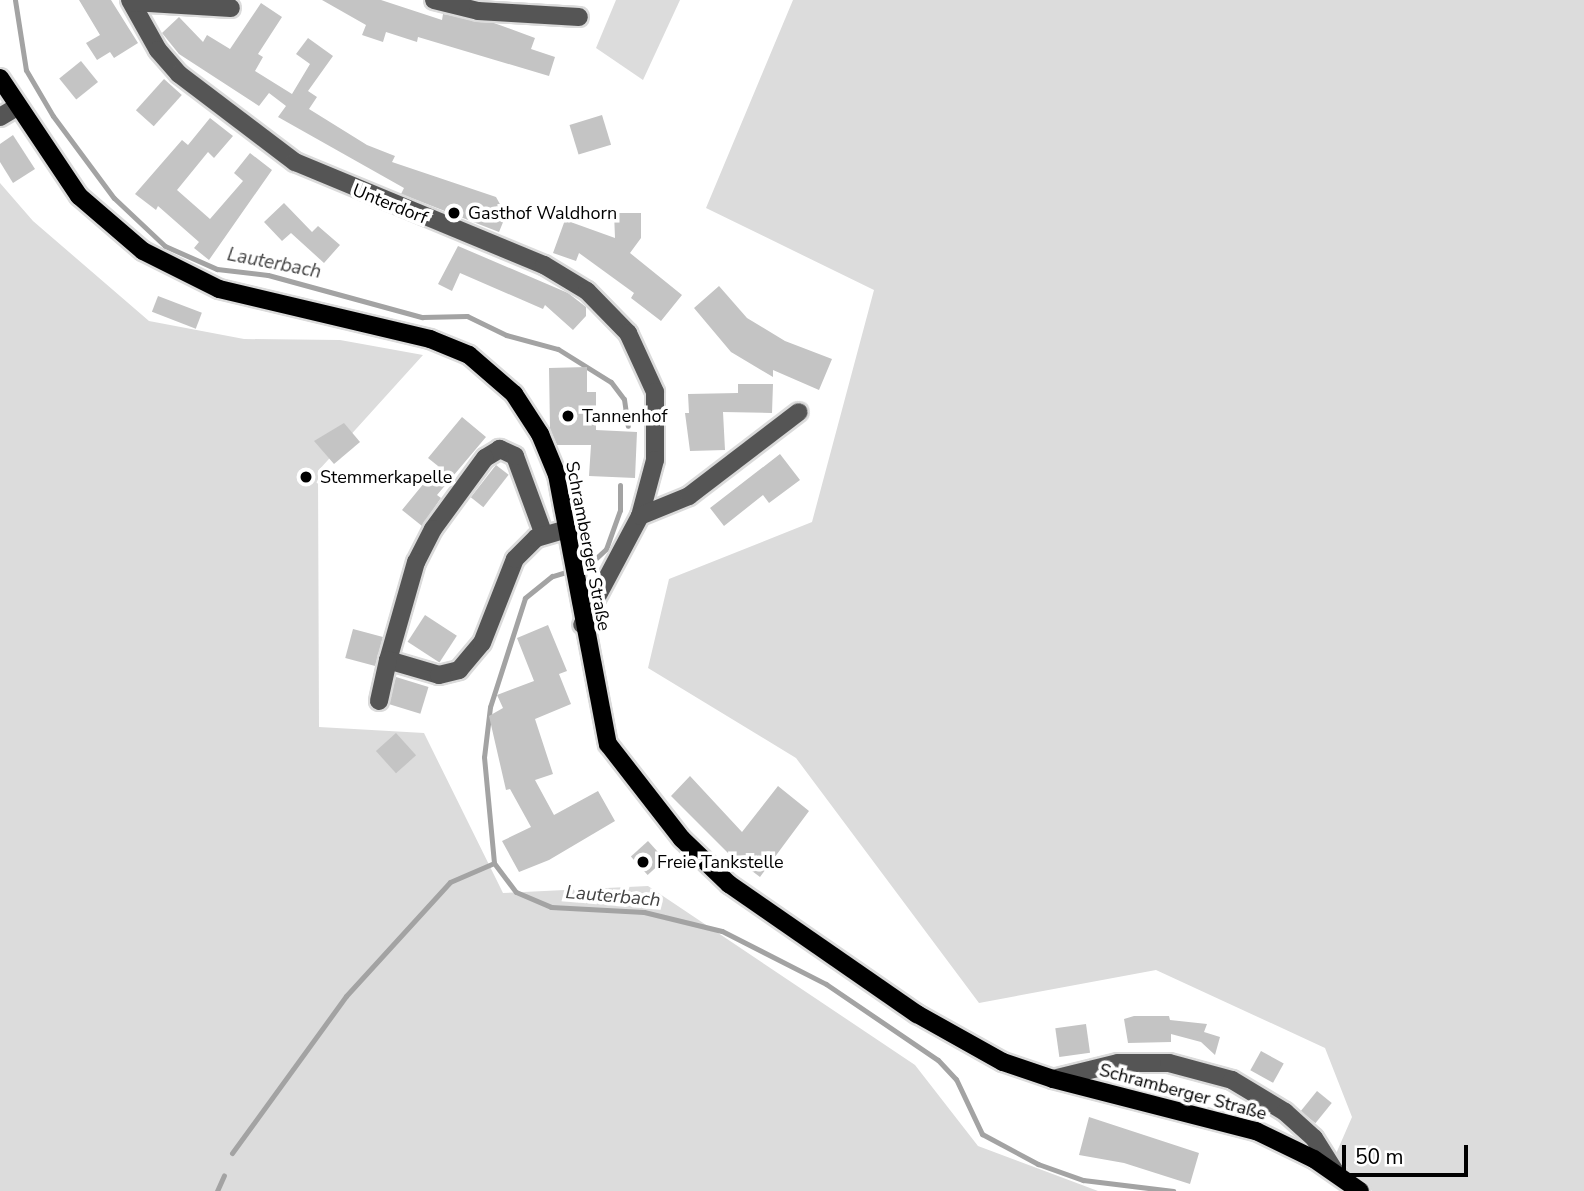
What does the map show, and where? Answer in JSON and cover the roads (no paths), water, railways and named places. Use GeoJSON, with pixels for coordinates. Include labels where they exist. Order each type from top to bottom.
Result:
{"type":"FeatureCollection","features":[{"type":"Feature","properties":{"kind":"main road","name":"Schramberger Straße"},"geometry":{"type":"LineString","coordinates":[[0,78],[79,196],[135,245],[184,275],[219,289],[430,339],[469,355],[514,394],[540,434],[557,475],[582,625],[608,744],[704,862],[760,906],[917,1014],[1003,1062],[1053,1079],[1256,1131],[1336,1173],[1360,1191]]}},
{"type":"Feature","properties":{"kind":"street"},"geometry":{"type":"LineString","coordinates":[[434,0],[478,11],[579,17]]}},
{"type":"Feature","properties":{"kind":"street"},"geometry":{"type":"LineString","coordinates":[[131,1],[231,8]]}},
{"type":"Feature","properties":{"kind":"street","name":"Unterdorf"},"geometry":{"type":"LineString","coordinates":[[131,1],[158,50],[178,74],[295,162],[535,261],[587,290],[628,333],[655,391],[655,460],[640,516],[582,625]]}},
{"type":"Feature","properties":{"kind":"street"},"geometry":{"type":"LineString","coordinates":[[0,117],[18,106]]}},
{"type":"Feature","properties":{"kind":"street"},"geometry":{"type":"LineString","coordinates":[[640,516],[689,496],[799,412]]}},
{"type":"Feature","properties":{"kind":"street"},"geometry":{"type":"LineString","coordinates":[[379,701],[416,562],[433,529],[485,458],[500,449],[515,456],[544,535]]}},
{"type":"Feature","properties":{"kind":"street"},"geometry":{"type":"LineString","coordinates":[[388,660],[439,675],[459,670],[482,643],[515,559],[544,535],[567,529]]}},
{"type":"Feature","properties":{"kind":"street","name":"Schramberger Straße"},"geometry":{"type":"LineString","coordinates":[[1053,1079],[1131,1063],[1169,1063],[1232,1080],[1285,1112],[1314,1138],[1336,1173]]}},
{"type":"Feature","properties":{"kind":"waterway","name":"Lauterbach"},"geometry":{"type":"LineString","coordinates":[[15,0],[26,70],[53,116],[114,198],[165,246],[217,269],[268,275],[422,317],[467,316],[506,335],[558,349],[611,382],[624,399],[628,426]]}},
{"type":"Feature","properties":{"kind":"waterway","name":"Lauterbach"},"geometry":{"type":"LineString","coordinates":[[620,485],[620,510],[606,549],[589,565],[552,576],[525,598],[490,707],[484,757],[494,863],[516,892],[551,907],[644,912],[722,931],[826,984],[938,1060],[956,1079],[982,1134],[1038,1164],[1083,1180],[1173,1191]]}},
{"type":"Feature","properties":{"kind":"waterway"},"geometry":{"type":"LineString","coordinates":[[232,1153],[346,996],[450,882],[494,863]]}},
{"type":"Feature","properties":{"kind":"waterway"},"geometry":{"type":"LineString","coordinates":[[217,1191],[224,1175]]}},
{"type":"Feature","properties":{"kind":"place","name":"Gasthof Waldhorn"},"geometry":{"type":"Point","coordinates":[454,213]}},
{"type":"Feature","properties":{"kind":"place","name":"Tannenhof"},"geometry":{"type":"Point","coordinates":[568,416]}},
{"type":"Feature","properties":{"kind":"place","name":"Stemmerkapelle"},"geometry":{"type":"Point","coordinates":[306,477]}},
{"type":"Feature","properties":{"kind":"place","name":"Freie Tankstelle"},"geometry":{"type":"Point","coordinates":[643,862]}}]}
